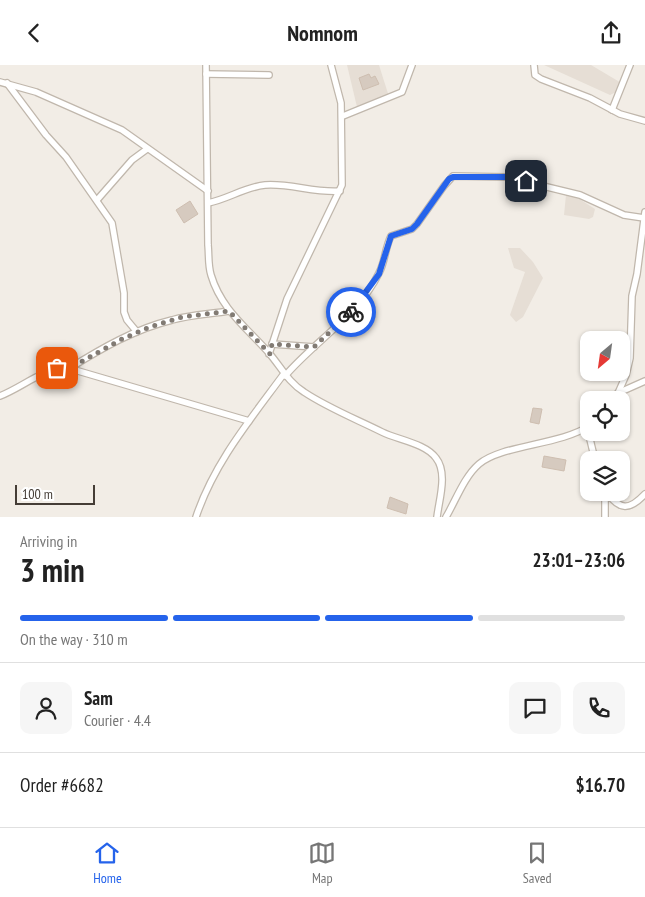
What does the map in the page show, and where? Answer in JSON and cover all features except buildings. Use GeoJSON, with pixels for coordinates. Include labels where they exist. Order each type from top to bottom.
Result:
{"type":"FeatureCollection","features":[{"type":"Feature","properties":{"kind":"street"},"geometry":{"type":"LineString","coordinates":[[206,65],[208,245],[211,274],[229,311],[270,354],[284,376],[303,392],[386,433],[429,451],[437,459],[441,469],[437,517]]}},
{"type":"Feature","properties":{"kind":"street"},"geometry":{"type":"LineString","coordinates":[[270,354],[279,321],[294,285],[342,185],[342,103],[331,65]]}},
{"type":"Feature","properties":{"kind":"street"},"geometry":{"type":"LineString","coordinates":[[343,116],[402,92],[412,65]]}},
{"type":"Feature","properties":{"kind":"street"},"geometry":{"type":"LineString","coordinates":[[534,65],[536,75],[540,79],[590,98],[612,111],[645,121]]}},
{"type":"Feature","properties":{"kind":"street"},"geometry":{"type":"LineString","coordinates":[[612,111],[630,65]]}},
{"type":"Feature","properties":{"kind":"street"},"geometry":{"type":"LineString","coordinates":[[206,74],[269,75]]}},
{"type":"Feature","properties":{"kind":"street"},"geometry":{"type":"LineString","coordinates":[[3,83],[36,92],[122,131],[208,191]]}},
{"type":"Feature","properties":{"kind":"street"},"geometry":{"type":"LineString","coordinates":[[3,83],[66,157],[112,223],[124,293],[124,312],[127,320],[137,332]]}},
{"type":"Feature","properties":{"kind":"street"},"geometry":{"type":"LineString","coordinates":[[97,201],[132,160],[147,149]]}},
{"type":"Feature","properties":{"kind":"street"},"geometry":{"type":"LineString","coordinates":[[196,517],[208,485],[249,421],[284,376],[306,353],[347,317],[374,281],[381,268],[391,236],[412,229],[449,179],[453,177],[506,177],[580,195],[624,215],[644,218],[630,317],[630,358],[626,375],[619,391]]}},
{"type":"Feature","properties":{"kind":"street"},"geometry":{"type":"LineString","coordinates":[[208,203],[265,185],[289,185],[327,192],[340,191]]}},
{"type":"Feature","properties":{"kind":"street"},"geometry":{"type":"LineString","coordinates":[[637,269],[645,268]]}},
{"type":"Feature","properties":{"kind":"street"},"geometry":{"type":"LineString","coordinates":[[70,368],[137,332],[176,319],[229,311]]}},
{"type":"Feature","properties":{"kind":"street"},"geometry":{"type":"LineString","coordinates":[[272,344],[314,347]]}},
{"type":"Feature","properties":{"kind":"street"},"geometry":{"type":"LineString","coordinates":[[0,397],[45,372],[57,368],[70,368],[249,421]]}},
{"type":"Feature","properties":{"kind":"street"},"geometry":{"type":"LineString","coordinates":[[622,391],[645,381]]}},
{"type":"Feature","properties":{"kind":"street"},"geometry":{"type":"LineString","coordinates":[[446,517],[466,481],[483,461],[554,440],[580,430]]}},
{"type":"Feature","properties":{"kind":"street"},"geometry":{"type":"LineString","coordinates":[[613,501],[622,507],[627,507],[645,494]]}},
{"type":"Feature","properties":{"kind":"street"},"geometry":{"type":"LineString","coordinates":[[604,517],[605,501]]}},
{"type":"Feature","properties":{"kind":"shaded area"},"geometry":{"type":"Polygon","coordinates":[[[347,65],[379,65],[390,100],[357,107],[347,65]]]}},
{"type":"Feature","properties":{"kind":"shaded area"},"geometry":{"type":"Polygon","coordinates":[[[544,65],[591,65],[623,84],[620,90],[610,95],[544,65]]]}},
{"type":"Feature","properties":{"kind":"shaded area"},"geometry":{"type":"Polygon","coordinates":[[[566,195],[573,195],[595,209],[593,217],[589,219],[564,215],[566,195]]]}},
{"type":"Feature","properties":{"kind":"shaded area"},"geometry":{"type":"Polygon","coordinates":[[[508,248],[520,248],[533,262],[543,278],[523,317],[516,322],[510,315],[525,272],[514,268],[508,248]]]}},
{"type":"Feature","properties":{"kind":"way so far"},"geometry":{"type":"LineString","coordinates":[[57,368],[70,368],[122,339],[170,320],[229,311],[270,354],[272,344],[290,347],[304,345],[314,347],[351,312]]}},
{"type":"Feature","properties":{"kind":"route"},"geometry":{"type":"LineString","coordinates":[[351,312],[379,274],[391,236],[412,229],[425,215],[449,179],[453,177],[506,177],[526,181]]}}]}
